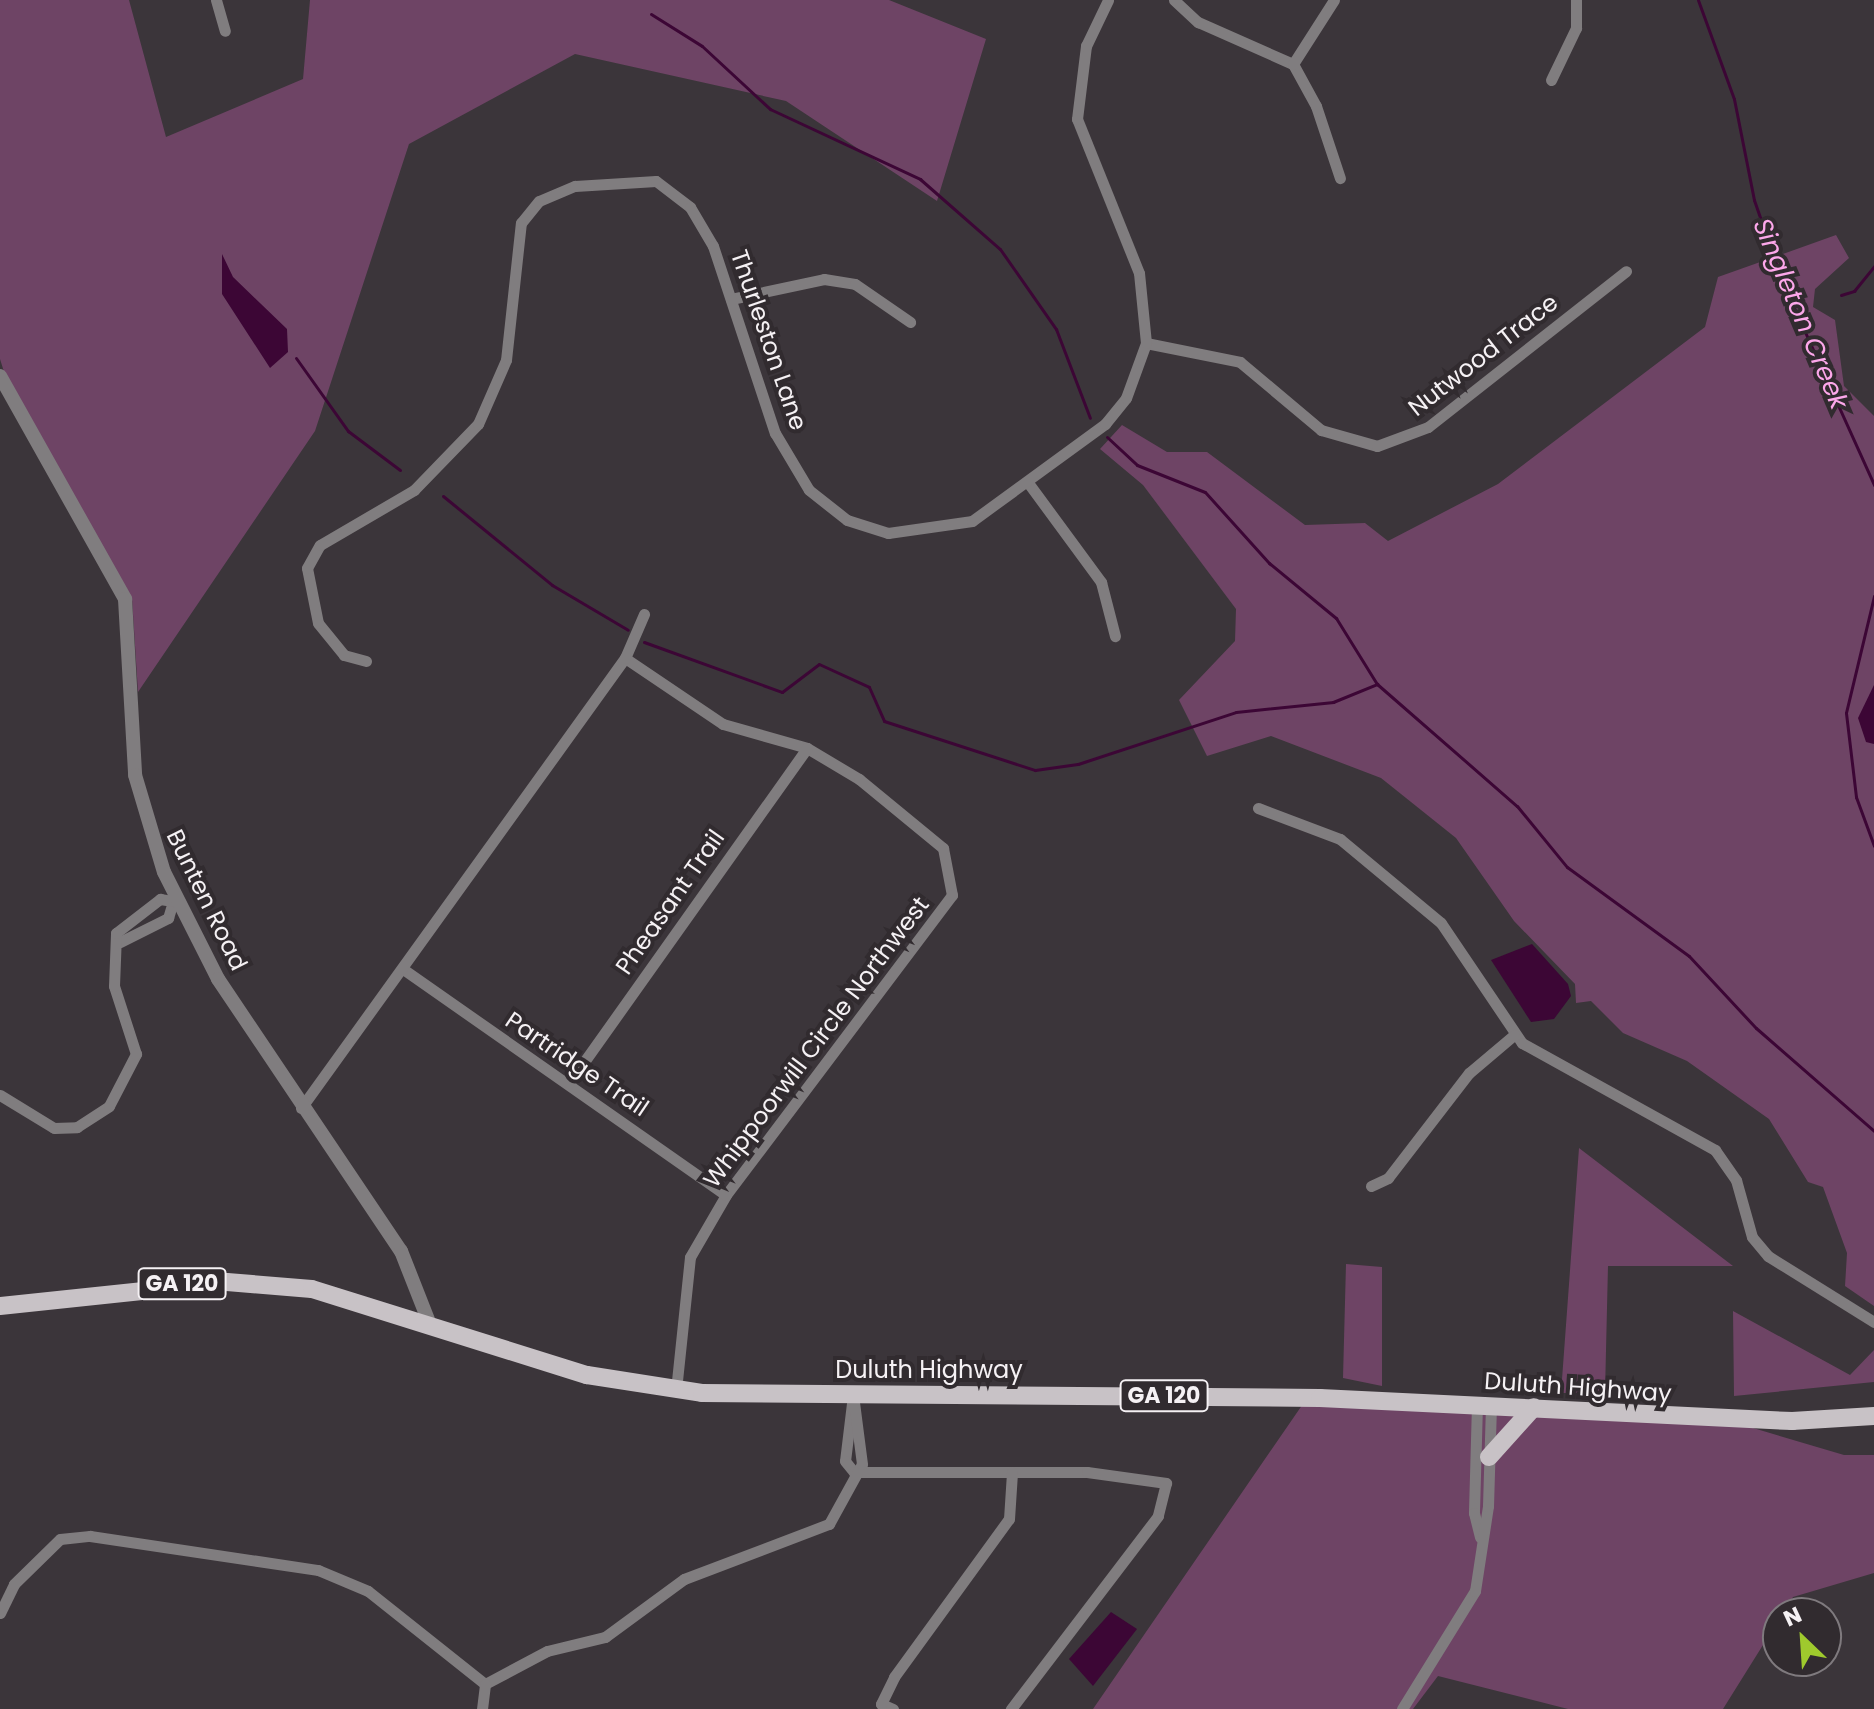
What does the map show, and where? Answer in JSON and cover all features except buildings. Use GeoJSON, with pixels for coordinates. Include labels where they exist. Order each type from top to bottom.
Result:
{"type":"FeatureCollection","features":[{"type":"Feature","properties":{"kind":"main road","name":"Duluth Highway"},"geometry":{"type":"LineString","coordinates":[[0,1306],[227,1282],[333,1292],[587,1375],[676,1391],[1484,1404],[1714,1419],[1874,1416]]}},
{"type":"Feature","properties":{"kind":"main road"},"geometry":{"type":"LineString","coordinates":[[1489,1457],[1534,1407]]}},
{"type":"Feature","properties":{"kind":"main road"},"geometry":{"type":"LineString","coordinates":[[1853,1418],[1874,1428]]}},
{"type":"Feature","properties":{"kind":"street"},"geometry":{"type":"LineString","coordinates":[[216,0],[225,31]]}},
{"type":"Feature","properties":{"kind":"street"},"geometry":{"type":"LineString","coordinates":[[1108,0],[1086,46],[1077,119],[1139,273],[1146,343]]}},
{"type":"Feature","properties":{"kind":"street"},"geometry":{"type":"LineString","coordinates":[[1174,0],[1198,22],[1293,64],[1316,106],[1340,178]]}},
{"type":"Feature","properties":{"kind":"street"},"geometry":{"type":"LineString","coordinates":[[1293,64],[1334,0]]}},
{"type":"Feature","properties":{"kind":"street"},"geometry":{"type":"LineString","coordinates":[[1551,80],[1576,28],[1576,0]]}},
{"type":"Feature","properties":{"kind":"street","name":"Thurleston Lane"},"geometry":{"type":"LineString","coordinates":[[366,661],[344,655],[318,623],[307,568],[320,545],[414,490],[478,424],[506,360],[521,223],[539,201],[601,179],[671,188],[708,237],[775,433],[809,490],[847,520],[888,533],[943,530],[1002,505],[1112,415],[1146,343]]}},
{"type":"Feature","properties":{"kind":"street","name":"Nutwood Trace"},"geometry":{"type":"LineString","coordinates":[[1146,343],[1240,362],[1321,430],[1377,446],[1428,427],[1626,271]]}},
{"type":"Feature","properties":{"kind":"street"},"geometry":{"type":"LineString","coordinates":[[731,299],[824,279],[855,284],[910,322]]}},
{"type":"Feature","properties":{"kind":"street","name":"Bunten Road"},"geometry":{"type":"LineString","coordinates":[[0,376],[125,599],[135,775],[175,904],[301,1108],[401,1251],[429,1322]]}},
{"type":"Feature","properties":{"kind":"street"},"geometry":{"type":"LineString","coordinates":[[1029,484],[1101,582],[1115,636]]}},
{"type":"Feature","properties":{"kind":"street"},"geometry":{"type":"LineString","coordinates":[[301,1108],[625,658],[644,614]]}},
{"type":"Feature","properties":{"kind":"street","name":"Whippoorwill Circle Northwest"},"geometry":{"type":"LineString","coordinates":[[625,658],[723,724],[807,748],[930,834],[950,865],[952,895],[726,1195],[690,1257],[676,1391]]}},
{"type":"Feature","properties":{"kind":"street","name":"Pheasant Trail"},"geometry":{"type":"LineString","coordinates":[[569,1083],[807,748]]}},
{"type":"Feature","properties":{"kind":"street"},"geometry":{"type":"LineString","coordinates":[[1258,808],[1340,839],[1441,923],[1514,1035],[1715,1150],[1736,1180],[1752,1237],[1768,1256],[1874,1322]]}},
{"type":"Feature","properties":{"kind":"street"},"geometry":{"type":"LineString","coordinates":[[0,1095],[54,1128],[77,1127],[109,1106],[136,1054],[114,986],[120,942],[116,933],[160,899],[175,904],[168,918],[120,942]]}},
{"type":"Feature","properties":{"kind":"street"},"geometry":{"type":"LineString","coordinates":[[129,920],[139,932]]}},
{"type":"Feature","properties":{"kind":"street","name":"Partridge Trail"},"geometry":{"type":"LineString","coordinates":[[403,969],[726,1195]]}},
{"type":"Feature","properties":{"kind":"street"},"geometry":{"type":"LineString","coordinates":[[1371,1186],[1388,1178],[1469,1073],[1514,1035]]}},
{"type":"Feature","properties":{"kind":"street"},"geometry":{"type":"LineString","coordinates":[[853,1395],[845,1461],[854,1472]]}},
{"type":"Feature","properties":{"kind":"street"},"geometry":{"type":"LineString","coordinates":[[1402,1709],[1475,1591],[1489,1457],[1484,1404]]}},
{"type":"Feature","properties":{"kind":"street"},"geometry":{"type":"LineString","coordinates":[[1481,1541],[1474,1513],[1484,1404]]}},
{"type":"Feature","properties":{"kind":"street"},"geometry":{"type":"LineString","coordinates":[[854,1472],[1012,1472],[1166,1483],[1158,1516],[1011,1709]]}},
{"type":"Feature","properties":{"kind":"street"},"geometry":{"type":"LineString","coordinates":[[485,1684],[547,1651],[605,1637],[684,1579],[728,1560],[811,1537],[847,1502],[854,1472]]}},
{"type":"Feature","properties":{"kind":"street"},"geometry":{"type":"LineString","coordinates":[[893,1709],[881,1704],[894,1677],[1009,1519],[1012,1472]]}},
{"type":"Feature","properties":{"kind":"street"},"geometry":{"type":"LineString","coordinates":[[0,1613],[14,1584],[60,1539],[90,1536],[318,1570],[368,1591],[485,1684]]}},
{"type":"Feature","properties":{"kind":"street"},"geometry":{"type":"LineString","coordinates":[[482,1709],[485,1684]]}},
{"type":"Feature","properties":{"kind":"shaded area"},"geometry":{"type":"Polygon","coordinates":[[[0,0],[129,0],[166,137],[303,79],[310,0],[889,0],[986,39],[937,201],[786,101],[575,54],[409,144],[315,431],[138,692],[132,598],[19,420],[0,359],[0,0]]]}},
{"type":"Feature","properties":{"kind":"shaded area"},"geometry":{"type":"Polygon","coordinates":[[[1836,235],[1849,258],[1815,289],[1813,307],[1835,320],[1844,386],[1874,416],[1874,1306],[1845,1286],[1847,1253],[1823,1187],[1808,1182],[1769,1119],[1687,1061],[1623,1033],[1591,1001],[1576,1003],[1575,984],[1514,921],[1456,838],[1381,778],[1271,736],[1207,756],[1179,700],[1235,641],[1236,609],[1143,485],[1100,449],[1122,425],[1167,452],[1207,452],[1305,525],[1365,523],[1388,541],[1498,484],[1705,327],[1718,277],[1836,235]]]}},
{"type":"Feature","properties":{"kind":"shaded area"},"geometry":{"type":"Polygon","coordinates":[[[222,254],[233,277],[287,329],[288,352],[270,368],[222,294],[222,254]]]}},
{"type":"Feature","properties":{"kind":"shaded area"},"geometry":{"type":"Polygon","coordinates":[[[1874,685],[1874,744],[1866,742],[1858,718],[1874,685]]]}},
{"type":"Feature","properties":{"kind":"shaded area"},"geometry":{"type":"Polygon","coordinates":[[[1532,944],[1568,984],[1571,996],[1554,1019],[1531,1022],[1491,960],[1532,944]]]}},
{"type":"Feature","properties":{"kind":"shaded area"},"geometry":{"type":"Polygon","coordinates":[[[1579,1148],[1733,1266],[1608,1266],[1605,1393],[1561,1393],[1579,1148]]]}},
{"type":"Feature","properties":{"kind":"shaded area"},"geometry":{"type":"Polygon","coordinates":[[[1346,1264],[1382,1267],[1382,1386],[1343,1378],[1346,1264]]]}},
{"type":"Feature","properties":{"kind":"shaded area"},"geometry":{"type":"Polygon","coordinates":[[[1733,1311],[1850,1375],[1874,1350],[1874,1382],[1734,1396],[1733,1311]]]}},
{"type":"Feature","properties":{"kind":"shaded area"},"geometry":{"type":"Polygon","coordinates":[[[1307,1398],[1733,1422],[1844,1455],[1874,1455],[1874,1573],[1793,1597],[1762,1597],[1762,1647],[1723,1709],[1568,1709],[1438,1676],[1413,1709],[1093,1709],[1307,1398]]]}},
{"type":"Feature","properties":{"kind":"shaded area"},"geometry":{"type":"Polygon","coordinates":[[[1111,1612],[1137,1629],[1093,1686],[1069,1659],[1111,1612]]]}},
{"type":"Feature","properties":{"kind":"waterway","name":"Singleton Creek"},"geometry":{"type":"LineString","coordinates":[[1698,0],[1734,99],[1754,200],[1782,281],[1874,485]]}},
{"type":"Feature","properties":{"kind":"waterway"},"geometry":{"type":"LineString","coordinates":[[651,14],[702,46],[770,109],[920,179],[1000,249],[1056,329],[1090,418]]}},
{"type":"Feature","properties":{"kind":"waterway"},"geometry":{"type":"LineString","coordinates":[[1841,295],[1854,291],[1874,266]]}},
{"type":"Feature","properties":{"kind":"waterway"},"geometry":{"type":"LineString","coordinates":[[296,358],[348,431],[400,470]]}},
{"type":"Feature","properties":{"kind":"waterway"},"geometry":{"type":"LineString","coordinates":[[1107,437],[1137,465],[1205,492],[1269,563],[1336,618],[1377,684],[1517,806],[1567,867],[1689,956],[1756,1028],[1874,1131]]}},
{"type":"Feature","properties":{"kind":"waterway"},"geometry":{"type":"LineString","coordinates":[[443,496],[552,585],[628,630]]}},
{"type":"Feature","properties":{"kind":"waterway","name":"Singleton Creek"},"geometry":{"type":"LineString","coordinates":[[1874,596],[1846,713],[1856,797],[1874,846]]}},
{"type":"Feature","properties":{"kind":"waterway"},"geometry":{"type":"LineString","coordinates":[[644,642],[782,692],[819,664],[869,687],[884,721],[1035,770],[1078,764],[1236,712],[1333,702],[1377,684]]}}]}
